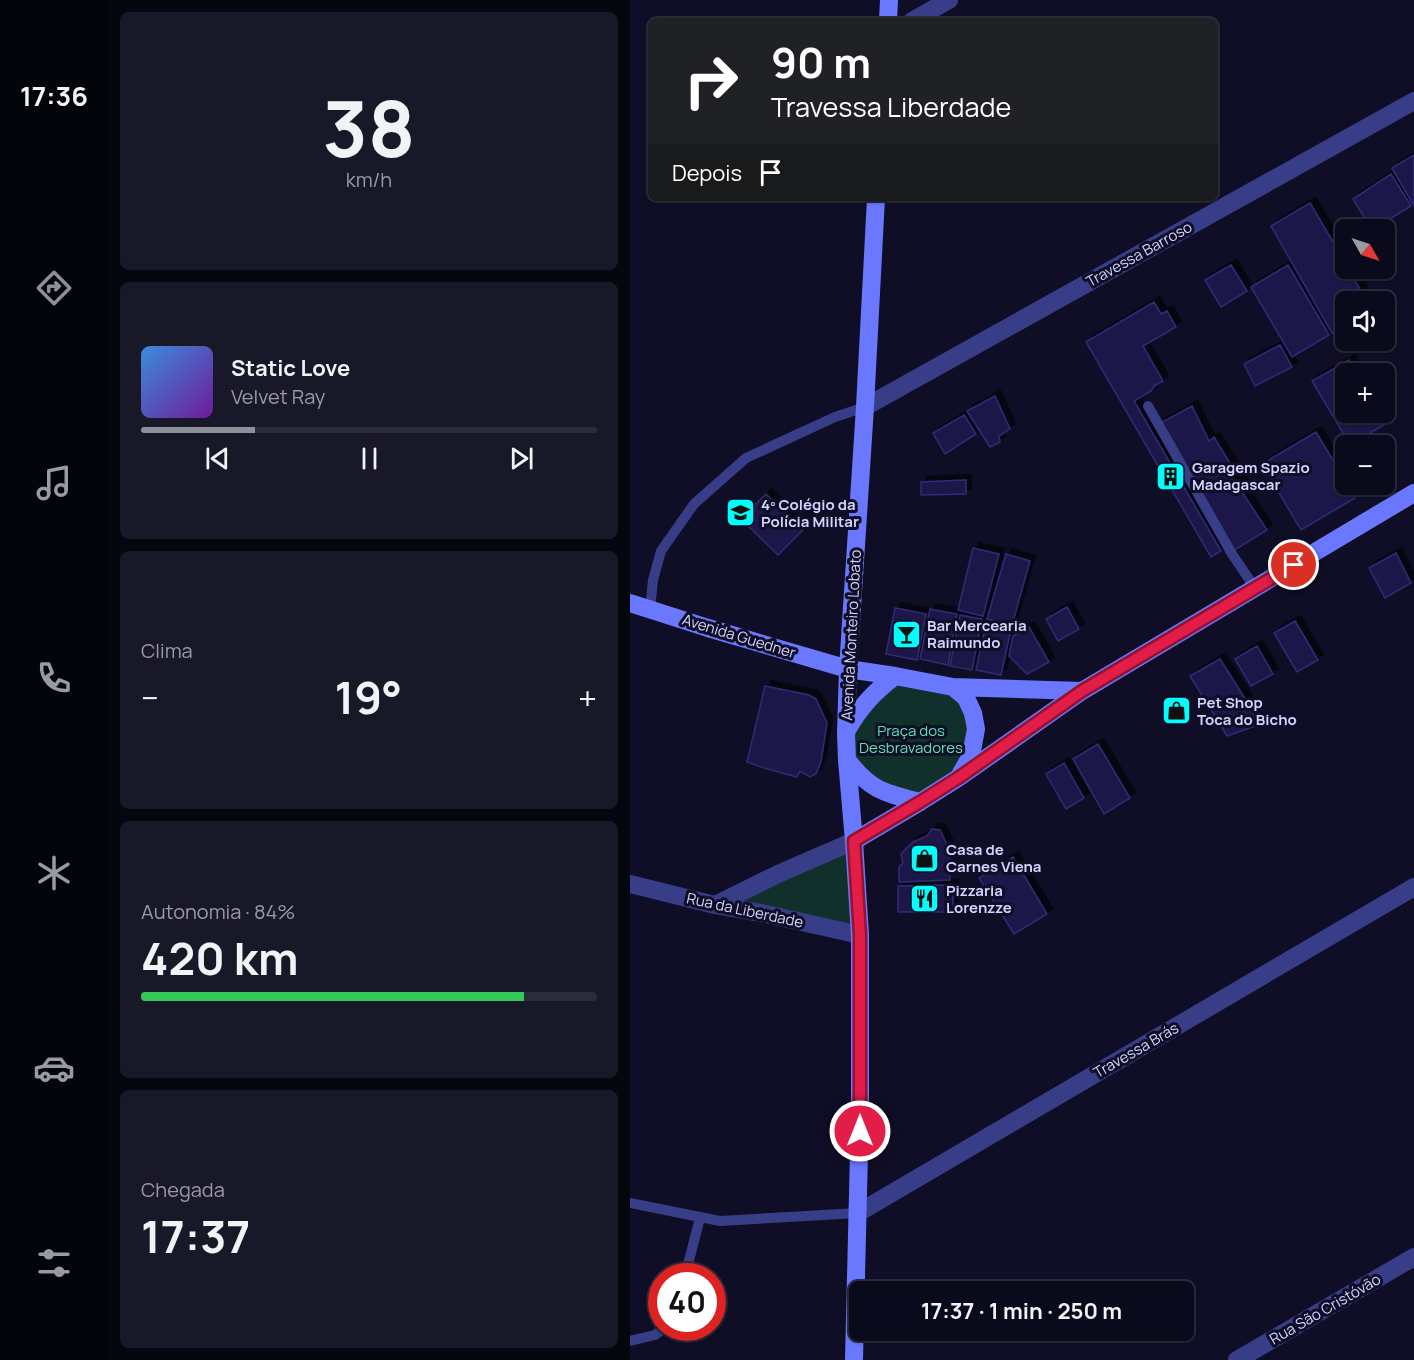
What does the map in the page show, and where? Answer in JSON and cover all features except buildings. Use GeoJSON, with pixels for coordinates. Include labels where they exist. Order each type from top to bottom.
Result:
{"type":"FeatureCollection","features":[{"type":"Feature","properties":{"kind":"street"},"geometry":{"type":"LineString","coordinates":[[888,18],[889,0]]}},
{"type":"Feature","properties":{"kind":"street"},"geometry":{"type":"LineString","coordinates":[[917,18],[949,0]]}},
{"type":"Feature","properties":{"kind":"street","name":"Travessa Barroso"},"geometry":{"type":"LineString","coordinates":[[865,407],[1414,101]]}},
{"type":"Feature","properties":{"kind":"street","name":"Avenida Monteiro Lobato"},"geometry":{"type":"LineString","coordinates":[[854,1360],[860,1110],[860,935],[846,733],[876,201]]}},
{"type":"Feature","properties":{"kind":"street"},"geometry":{"type":"LineString","coordinates":[[715,905],[778,874],[854,841],[958,778],[1082,691],[1414,494]]}},
{"type":"Feature","properties":{"kind":"street","name":"Avenida Guedner"},"geometry":{"type":"LineString","coordinates":[[630,603],[848,669],[895,676]]}},
{"type":"Feature","properties":{"kind":"street"},"geometry":{"type":"LineString","coordinates":[[846,733],[867,700],[895,676],[953,687],[1082,691]]}},
{"type":"Feature","properties":{"kind":"street"},"geometry":{"type":"LineString","coordinates":[[953,687],[966,698],[973,713],[976,729],[971,756],[958,778]]}},
{"type":"Feature","properties":{"kind":"street"},"geometry":{"type":"LineString","coordinates":[[847,760],[857,774],[870,785],[885,793],[920,802]]}},
{"type":"Feature","properties":{"kind":"street","name":"Rua da Liberdade"},"geometry":{"type":"LineString","coordinates":[[630,884],[715,905],[860,935]]}},
{"type":"Feature","properties":{"kind":"street","name":"Travessa Brás"},"geometry":{"type":"LineString","coordinates":[[858,1214],[1414,887]]}},
{"type":"Feature","properties":{"kind":"street","name":"Rua São Cristóvão"},"geometry":{"type":"LineString","coordinates":[[1237,1360],[1414,1257]]}},
{"type":"Feature","properties":{"kind":"lane"},"geometry":{"type":"LineString","coordinates":[[1148,406],[1232,554],[1255,588]]}},
{"type":"Feature","properties":{"kind":"lane"},"geometry":{"type":"LineString","coordinates":[[650,609],[653,580],[661,551],[694,504],[746,458],[836,417],[865,407]]}},
{"type":"Feature","properties":{"kind":"lane"},"geometry":{"type":"LineString","coordinates":[[630,1203],[720,1221],[858,1214]]}},
{"type":"Feature","properties":{"kind":"lane"},"geometry":{"type":"LineString","coordinates":[[689,1263],[700,1218]]}},
{"type":"Feature","properties":{"kind":"lane"},"geometry":{"type":"LineString","coordinates":[[630,1341],[648,1337]]}},
{"type":"Feature","properties":{"kind":"green space","name":"Praça dos Desbravadores"},"geometry":{"type":"Polygon","coordinates":[[[895,676],[966,698],[971,756],[920,802],[885,793],[847,760],[855,717],[895,676]]]}},
{"type":"Feature","properties":{"kind":"green space"},"geometry":{"type":"Polygon","coordinates":[[[854,841],[860,935],[715,905],[854,841]]]}},
{"type":"Feature","properties":{"kind":"place","name":"Garagem Spazio Madagascar"},"geometry":{"type":"Point","coordinates":[1171,476]}},
{"type":"Feature","properties":{"kind":"place","name":"4º Colégio da Polícia Militar"},"geometry":{"type":"Point","coordinates":[740,513]}},
{"type":"Feature","properties":{"kind":"place","name":"Bar Mercearia Raimundo"},"geometry":{"type":"Point","coordinates":[906,634]}},
{"type":"Feature","properties":{"kind":"place","name":"Pet Shop Toca do Bicho"},"geometry":{"type":"Point","coordinates":[1176,711]}},
{"type":"Feature","properties":{"kind":"place","name":"Casa de Carnes Viena"},"geometry":{"type":"Point","coordinates":[925,858]}},
{"type":"Feature","properties":{"kind":"place","name":"Pizzaria Lorenzze"},"geometry":{"type":"Point","coordinates":[925,899]}},
{"type":"Feature","properties":{"kind":"route"},"geometry":{"type":"LineString","coordinates":[[860,1131],[860,935],[854,841],[958,778],[1082,691],[1294,565]]}}]}
